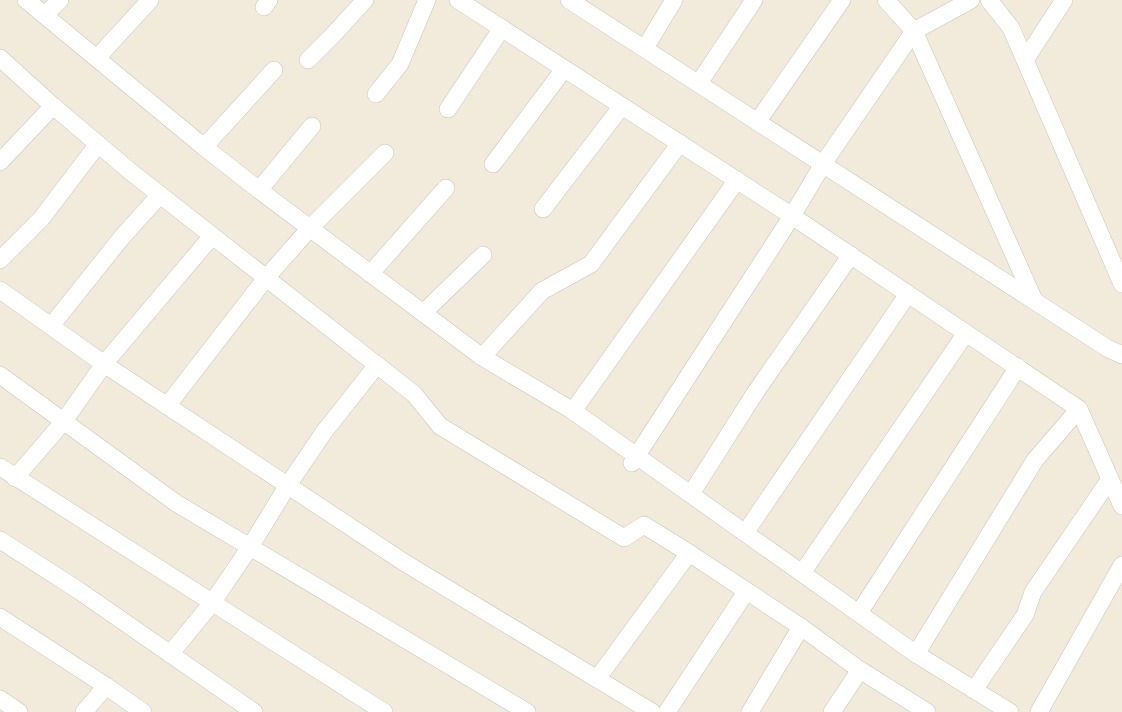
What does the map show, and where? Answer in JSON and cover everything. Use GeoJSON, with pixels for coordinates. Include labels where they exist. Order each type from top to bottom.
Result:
{"type":"FeatureCollection","features":[{"type":"Feature","properties":{"kind":"street"},"geometry":{"type":"LineString","coordinates":[[26,0],[204,147],[370,274],[482,357],[573,410],[634,459],[691,494],[916,654],[1010,712]]}},
{"type":"Feature","properties":{"kind":"street"},"geometry":{"type":"LineString","coordinates":[[45,15],[60,0]]}},
{"type":"Feature","properties":{"kind":"street"},"geometry":{"type":"LineString","coordinates":[[97,58],[150,0]]}},
{"type":"Feature","properties":{"kind":"street"},"geometry":{"type":"LineString","coordinates":[[308,60],[334,35],[365,0]]}},
{"type":"Feature","properties":{"kind":"street"},"geometry":{"type":"LineString","coordinates":[[376,94],[400,64],[427,0]]}},
{"type":"Feature","properties":{"kind":"street"},"geometry":{"type":"LineString","coordinates":[[458,0],[792,216],[1079,409],[1122,506]]}},
{"type":"Feature","properties":{"kind":"street"},"geometry":{"type":"LineString","coordinates":[[569,0],[1107,348],[1122,355]]}},
{"type":"Feature","properties":{"kind":"street"},"geometry":{"type":"LineString","coordinates":[[645,48],[674,0]]}},
{"type":"Feature","properties":{"kind":"street"},"geometry":{"type":"LineString","coordinates":[[699,84],[754,0]]}},
{"type":"Feature","properties":{"kind":"street"},"geometry":{"type":"LineString","coordinates":[[758,121],[842,0]]}},
{"type":"Feature","properties":{"kind":"street"},"geometry":{"type":"LineString","coordinates":[[886,0],[914,30],[1034,300]]}},
{"type":"Feature","properties":{"kind":"street"},"geometry":{"type":"LineString","coordinates":[[634,459],[792,216],[823,164],[914,30],[971,0]]}},
{"type":"Feature","properties":{"kind":"street"},"geometry":{"type":"LineString","coordinates":[[989,0],[1011,28],[1122,284]]}},
{"type":"Feature","properties":{"kind":"street"},"geometry":{"type":"LineString","coordinates":[[1025,60],[1064,0]]}},
{"type":"Feature","properties":{"kind":"street"},"geometry":{"type":"LineString","coordinates":[[448,109],[502,28]]}},
{"type":"Feature","properties":{"kind":"street"},"geometry":{"type":"LineString","coordinates":[[0,58],[53,106],[160,195],[414,394],[440,426],[624,538],[644,525],[801,627],[860,670],[919,710]]}},
{"type":"Feature","properties":{"kind":"street"},"geometry":{"type":"LineString","coordinates":[[493,164],[564,69]]}},
{"type":"Feature","properties":{"kind":"street"},"geometry":{"type":"LineString","coordinates":[[204,147],[274,70]]}},
{"type":"Feature","properties":{"kind":"street"},"geometry":{"type":"LineString","coordinates":[[0,162],[53,106]]}},
{"type":"Feature","properties":{"kind":"street"},"geometry":{"type":"LineString","coordinates":[[543,209],[622,106]]}},
{"type":"Feature","properties":{"kind":"street"},"geometry":{"type":"LineString","coordinates":[[259,190],[312,126]]}},
{"type":"Feature","properties":{"kind":"street"},"geometry":{"type":"LineString","coordinates":[[482,357],[542,291],[591,264],[680,143]]}},
{"type":"Feature","properties":{"kind":"street"},"geometry":{"type":"LineString","coordinates":[[0,260],[41,219],[98,144]]}},
{"type":"Feature","properties":{"kind":"street"},"geometry":{"type":"LineString","coordinates":[[167,406],[266,278],[310,228],[385,154]]}},
{"type":"Feature","properties":{"kind":"street"},"geometry":{"type":"LineString","coordinates":[[573,410],[737,180]]}},
{"type":"Feature","properties":{"kind":"street"},"geometry":{"type":"LineString","coordinates":[[370,274],[446,188]]}},
{"type":"Feature","properties":{"kind":"street"},"geometry":{"type":"LineString","coordinates":[[51,326],[122,237],[160,195]]}},
{"type":"Feature","properties":{"kind":"street"},"geometry":{"type":"LineString","coordinates":[[15,478],[64,422],[104,364],[212,236]]}},
{"type":"Feature","properties":{"kind":"street"},"geometry":{"type":"LineString","coordinates":[[423,313],[483,255]]}},
{"type":"Feature","properties":{"kind":"street"},"geometry":{"type":"LineString","coordinates":[[691,494],[755,393],[851,255]]}},
{"type":"Feature","properties":{"kind":"street"},"geometry":{"type":"LineString","coordinates":[[0,290],[104,364],[405,563],[652,712]]}},
{"type":"Feature","properties":{"kind":"street"},"geometry":{"type":"LineString","coordinates":[[745,533],[908,294]]}},
{"type":"Feature","properties":{"kind":"street"},"geometry":{"type":"LineString","coordinates":[[802,573],[966,333]]}},
{"type":"Feature","properties":{"kind":"street"},"geometry":{"type":"LineString","coordinates":[[170,654],[212,603],[324,432],[377,365]]}},
{"type":"Feature","properties":{"kind":"street"},"geometry":{"type":"LineString","coordinates":[[859,613],[1018,368]]}},
{"type":"Feature","properties":{"kind":"street"},"geometry":{"type":"LineString","coordinates":[[0,375],[176,503],[527,712]]}},
{"type":"Feature","properties":{"kind":"street"},"geometry":{"type":"LineString","coordinates":[[916,654],[1035,460],[1079,409]]}},
{"type":"Feature","properties":{"kind":"street"},"geometry":{"type":"LineString","coordinates":[[0,467],[15,478],[384,712]]}},
{"type":"Feature","properties":{"kind":"street"},"geometry":{"type":"LineString","coordinates":[[974,690],[1025,616],[1033,592],[1110,479]]}},
{"type":"Feature","properties":{"kind":"street"},"geometry":{"type":"LineString","coordinates":[[0,540],[78,590],[254,712]]}},
{"type":"Feature","properties":{"kind":"street"},"geometry":{"type":"LineString","coordinates":[[597,679],[688,553]]}},
{"type":"Feature","properties":{"kind":"street"},"geometry":{"type":"LineString","coordinates":[[1039,712],[1122,565]]}},
{"type":"Feature","properties":{"kind":"street"},"geometry":{"type":"LineString","coordinates":[[667,712],[746,592]]}},
{"type":"Feature","properties":{"kind":"street"},"geometry":{"type":"LineString","coordinates":[[0,617],[143,712]]}},
{"type":"Feature","properties":{"kind":"street"},"geometry":{"type":"LineString","coordinates":[[750,712],[801,627]]}},
{"type":"Feature","properties":{"kind":"street"},"geometry":{"type":"LineString","coordinates":[[832,712],[860,670]]}},
{"type":"Feature","properties":{"kind":"street"},"geometry":{"type":"LineString","coordinates":[[84,712],[106,686]]}},
{"type":"Feature","properties":{"kind":"street"},"geometry":{"type":"LineString","coordinates":[[0,699],[19,712]]}}]}
